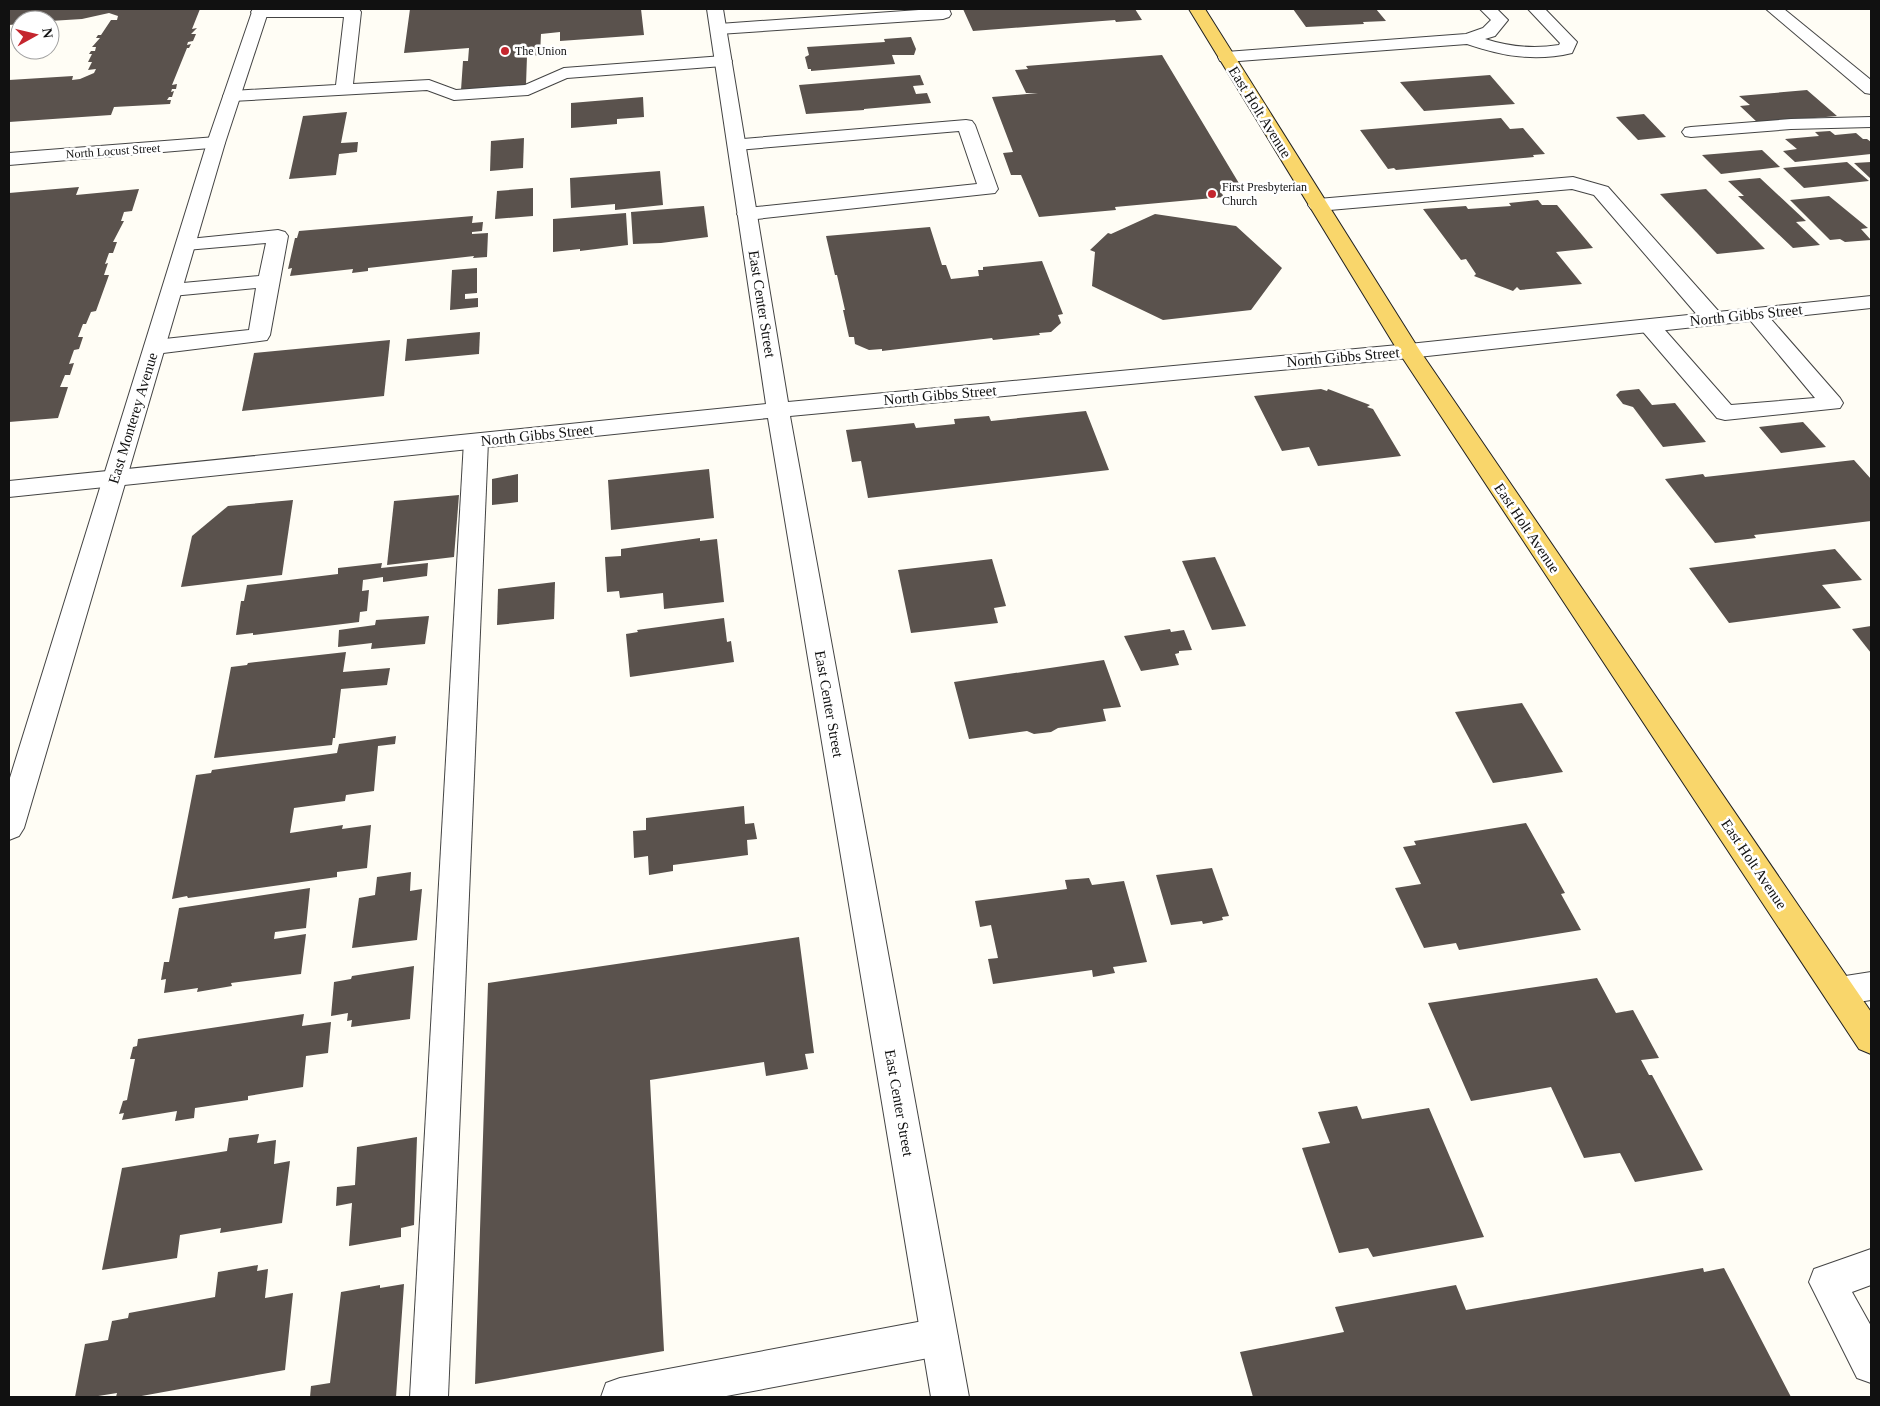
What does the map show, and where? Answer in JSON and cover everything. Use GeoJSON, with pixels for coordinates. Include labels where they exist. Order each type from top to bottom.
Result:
{"type":"FeatureCollection","features":[{"type":"Feature","properties":{"kind":"main road","name":"East Holt Avenue"},"geometry":{"type":"LineString","coordinates":[[1197,9],[1408,351],[1871,1039]]}},
{"type":"Feature","properties":{"kind":"street"},"geometry":{"type":"LineString","coordinates":[[717,19],[943,14],[941,9]]}},
{"type":"Feature","properties":{"kind":"street"},"geometry":{"type":"LineString","coordinates":[[1226,57],[1468,39],[1489,32],[1500,20],[1488,9]]}},
{"type":"Feature","properties":{"kind":"street"},"geometry":{"type":"LineString","coordinates":[[1468,39],[1515,53],[1542,54],[1566,49],[1569,42],[1536,9]]}},
{"type":"Feature","properties":{"kind":"street"},"geometry":{"type":"LineString","coordinates":[[1774,9],[1871,89]]}},
{"type":"Feature","properties":{"kind":"street"},"geometry":{"type":"LineString","coordinates":[[260,11],[353,12],[344,90]]}},
{"type":"Feature","properties":{"kind":"street","name":"East Monterey Avenue"},"geometry":{"type":"LineString","coordinates":[[9,828],[216,143],[260,11]]}},
{"type":"Feature","properties":{"kind":"street","name":"East Center Street"},"geometry":{"type":"LineString","coordinates":[[717,19],[778,410],[950,1397]]}},
{"type":"Feature","properties":{"kind":"street"},"geometry":{"type":"LineString","coordinates":[[232,96],[429,86],[454,95],[528,90],[564,73],[723,61]]}},
{"type":"Feature","properties":{"kind":"street"},"geometry":{"type":"LineString","coordinates":[[1691,132],[1791,124],[1871,122]]}},
{"type":"Feature","properties":{"kind":"street"},"geometry":{"type":"LineString","coordinates":[[737,144],[966,125],[988,189],[748,214]]}},
{"type":"Feature","properties":{"kind":"street","name":"North Locust Street"},"geometry":{"type":"LineString","coordinates":[[9,159],[216,143]]}},
{"type":"Feature","properties":{"kind":"street"},"geometry":{"type":"LineString","coordinates":[[1318,206],[1574,183],[1601,191],[1713,319]]}},
{"type":"Feature","properties":{"kind":"street"},"geometry":{"type":"LineString","coordinates":[[155,347],[259,335],[278,236],[186,244]]}},
{"type":"Feature","properties":{"kind":"street"},"geometry":{"type":"LineString","coordinates":[[172,290],[268,281]]}},
{"type":"Feature","properties":{"kind":"street","name":"North Gibbs Street"},"geometry":{"type":"LineString","coordinates":[[9,489],[778,410],[1408,351],[1871,302]]}},
{"type":"Feature","properties":{"kind":"street"},"geometry":{"type":"LineString","coordinates":[[1649,326],[1725,413],[1832,403],[1756,314]]}},
{"type":"Feature","properties":{"kind":"street"},"geometry":{"type":"LineString","coordinates":[[429,1397],[476,441]]}},
{"type":"Feature","properties":{"kind":"street"},"geometry":{"type":"LineString","coordinates":[[1839,992],[1871,986]]}},
{"type":"Feature","properties":{"kind":"street"},"geometry":{"type":"LineString","coordinates":[[1871,1267],[1827,1282],[1871,1364]]}},
{"type":"Feature","properties":{"kind":"street"},"geometry":{"type":"LineString","coordinates":[[620,1397],[939,1337]]}},
{"type":"Feature","properties":{"kind":"building"},"geometry":{"type":"Polygon","coordinates":[[[9,9],[200,9],[192,29],[197,28],[191,34],[196,34],[193,41],[188,42],[187,45],[191,44],[187,48],[172,85],[177,84],[176,89],[172,89],[171,92],[174,91],[172,97],[169,97],[167,100],[171,100],[170,104],[114,107],[111,115],[9,122],[9,80],[73,76],[72,80],[94,73],[96,69],[88,70],[92,62],[88,62],[92,54],[89,54],[91,51],[95,51],[96,47],[92,47],[100,38],[96,38],[98,35],[101,35],[111,20],[117,20],[118,16],[109,13],[82,19],[60,20],[60,10],[10,10],[9,25],[9,9]]]}},
{"type":"Feature","properties":{"kind":"building","name":"The Union"},"geometry":{"type":"Polygon","coordinates":[[[410,9],[641,9],[644,35],[560,41],[560,32],[541,34],[540,55],[527,56],[526,85],[461,90],[463,61],[468,61],[469,48],[404,53],[410,9]]]}},
{"type":"Feature","properties":{"kind":"building"},"geometry":{"type":"Polygon","coordinates":[[[963,9],[1135,9],[1142,20],[1116,22],[1115,20],[973,31],[963,9]]]}},
{"type":"Feature","properties":{"kind":"building"},"geometry":{"type":"Polygon","coordinates":[[[1293,9],[1376,9],[1386,21],[1306,27],[1293,9]]]}},
{"type":"Feature","properties":{"kind":"building"},"geometry":{"type":"Polygon","coordinates":[[[911,37],[916,49],[914,55],[892,55],[895,64],[811,71],[811,69],[808,69],[805,57],[809,55],[807,47],[885,42],[884,39],[911,37]]]}},
{"type":"Feature","properties":{"kind":"building"},"geometry":{"type":"Polygon","coordinates":[[[1162,55],[1243,190],[1221,192],[1224,197],[1115,207],[1116,210],[1039,217],[1021,175],[1011,175],[1003,153],[1013,152],[992,97],[1038,93],[1026,93],[1015,70],[1028,69],[1026,66],[1162,55]]]}},
{"type":"Feature","properties":{"kind":"building"},"geometry":{"type":"Polygon","coordinates":[[[920,75],[924,85],[913,86],[916,94],[927,93],[931,103],[864,110],[806,114],[799,85],[920,75]]]}},
{"type":"Feature","properties":{"kind":"building"},"geometry":{"type":"Polygon","coordinates":[[[1490,75],[1515,104],[1424,111],[1400,82],[1490,75]]]}},
{"type":"Feature","properties":{"kind":"building"},"geometry":{"type":"Polygon","coordinates":[[[1807,90],[1837,116],[1758,123],[1740,106],[1750,105],[1739,96],[1807,90]]]}},
{"type":"Feature","properties":{"kind":"building"},"geometry":{"type":"Polygon","coordinates":[[[643,97],[644,117],[617,119],[617,124],[571,128],[571,103],[643,97]]]}},
{"type":"Feature","properties":{"kind":"building"},"geometry":{"type":"Polygon","coordinates":[[[347,112],[341,143],[358,142],[357,152],[339,154],[336,175],[289,179],[303,116],[347,112]]]}},
{"type":"Feature","properties":{"kind":"building"},"geometry":{"type":"Polygon","coordinates":[[[1644,114],[1666,137],[1638,140],[1616,117],[1644,114]]]}},
{"type":"Feature","properties":{"kind":"building"},"geometry":{"type":"Polygon","coordinates":[[[1501,118],[1510,129],[1523,128],[1545,154],[1533,155],[1534,157],[1396,170],[1394,168],[1388,169],[1360,130],[1501,118]]]}},
{"type":"Feature","properties":{"kind":"building"},"geometry":{"type":"Polygon","coordinates":[[[1830,131],[1835,135],[1856,133],[1863,139],[1867,139],[1871,142],[1871,154],[1795,162],[1783,151],[1797,149],[1785,139],[1819,136],[1815,132],[1830,131]]]}},
{"type":"Feature","properties":{"kind":"building"},"geometry":{"type":"Polygon","coordinates":[[[524,138],[523,168],[490,171],[491,141],[524,138]]]}},
{"type":"Feature","properties":{"kind":"building"},"geometry":{"type":"Polygon","coordinates":[[[1762,150],[1780,167],[1721,174],[1702,155],[1762,150]]]}},
{"type":"Feature","properties":{"kind":"building"},"geometry":{"type":"Polygon","coordinates":[[[1847,162],[1869,181],[1804,188],[1783,168],[1847,162]]]}},
{"type":"Feature","properties":{"kind":"building"},"geometry":{"type":"Polygon","coordinates":[[[1871,162],[1871,179],[1854,163],[1871,162]]]}},
{"type":"Feature","properties":{"kind":"building"},"geometry":{"type":"Polygon","coordinates":[[[660,171],[663,205],[615,210],[615,204],[571,208],[570,178],[660,171]]]}},
{"type":"Feature","properties":{"kind":"building"},"geometry":{"type":"Polygon","coordinates":[[[1760,178],[1806,221],[1796,222],[1820,245],[1793,248],[1738,196],[1744,196],[1728,181],[1760,178]]]}},
{"type":"Feature","properties":{"kind":"building"},"geometry":{"type":"Polygon","coordinates":[[[79,187],[76,195],[139,189],[132,211],[124,212],[121,221],[124,221],[113,242],[117,242],[113,253],[109,253],[105,264],[108,263],[104,275],[109,275],[96,311],[91,312],[86,324],[83,324],[78,337],[83,337],[79,349],[74,350],[69,364],[74,363],[70,375],[65,375],[60,387],[68,387],[58,418],[9,422],[9,193],[79,187]]]}},
{"type":"Feature","properties":{"kind":"building"},"geometry":{"type":"Polygon","coordinates":[[[533,188],[533,216],[495,219],[497,191],[533,188]]]}},
{"type":"Feature","properties":{"kind":"building"},"geometry":{"type":"Polygon","coordinates":[[[1706,189],[1765,249],[1717,254],[1660,194],[1706,189]]]}},
{"type":"Feature","properties":{"kind":"building"},"geometry":{"type":"Polygon","coordinates":[[[1829,196],[1868,228],[1861,229],[1871,240],[1845,242],[1840,239],[1830,240],[1790,200],[1829,196]]]}},
{"type":"Feature","properties":{"kind":"building"},"geometry":{"type":"Polygon","coordinates":[[[1538,200],[1542,205],[1557,205],[1593,248],[1556,252],[1582,284],[1520,290],[1517,287],[1513,291],[1474,276],[1476,274],[1466,259],[1461,260],[1423,209],[1466,206],[1468,209],[1511,206],[1509,203],[1538,200]]]}},
{"type":"Feature","properties":{"kind":"building"},"geometry":{"type":"Polygon","coordinates":[[[704,206],[708,237],[661,243],[633,244],[631,212],[704,206]]]}},
{"type":"Feature","properties":{"kind":"building"},"geometry":{"type":"Polygon","coordinates":[[[626,213],[628,245],[580,251],[580,249],[553,252],[553,219],[626,213]]]}},
{"type":"Feature","properties":{"kind":"building"},"geometry":{"type":"Polygon","coordinates":[[[1155,214],[1236,226],[1282,268],[1251,310],[1163,320],[1092,286],[1095,252],[1090,250],[1108,233],[1111,234],[1155,214]]]}},
{"type":"Feature","properties":{"kind":"building"},"geometry":{"type":"Polygon","coordinates":[[[473,216],[472,223],[483,222],[482,231],[472,232],[472,234],[488,233],[487,257],[473,258],[474,256],[368,268],[368,271],[352,273],[353,269],[290,276],[292,268],[288,269],[295,238],[297,238],[299,231],[473,216]]]}},
{"type":"Feature","properties":{"kind":"building"},"geometry":{"type":"Polygon","coordinates":[[[930,227],[942,265],[946,265],[951,279],[979,276],[978,270],[983,270],[983,267],[1042,261],[1063,314],[1058,315],[1061,323],[1051,332],[1039,333],[1040,335],[993,340],[992,338],[882,351],[882,349],[869,350],[855,344],[854,337],[849,337],[843,310],[845,310],[826,236],[930,227]]]}},
{"type":"Feature","properties":{"kind":"building"},"geometry":{"type":"Polygon","coordinates":[[[477,268],[477,293],[465,294],[465,299],[478,298],[478,307],[450,310],[452,270],[477,268]]]}},
{"type":"Feature","properties":{"kind":"building"},"geometry":{"type":"Polygon","coordinates":[[[480,332],[479,354],[405,361],[407,339],[480,332]]]}},
{"type":"Feature","properties":{"kind":"building"},"geometry":{"type":"Polygon","coordinates":[[[390,340],[384,396],[242,411],[254,353],[390,340]]]}},
{"type":"Feature","properties":{"kind":"building"},"geometry":{"type":"Polygon","coordinates":[[[1321,389],[1327,391],[1328,389],[1370,405],[1367,407],[1373,409],[1401,456],[1318,466],[1309,447],[1282,451],[1254,396],[1321,389]]]}},
{"type":"Feature","properties":{"kind":"building"},"geometry":{"type":"Polygon","coordinates":[[[1639,389],[1652,405],[1675,403],[1706,442],[1663,447],[1633,407],[1623,404],[1616,395],[1620,391],[1639,389]]]}},
{"type":"Feature","properties":{"kind":"building"},"geometry":{"type":"Polygon","coordinates":[[[1086,411],[1109,470],[868,498],[861,461],[852,462],[846,430],[914,423],[916,428],[955,424],[954,419],[989,416],[991,421],[1086,411]]]}},
{"type":"Feature","properties":{"kind":"building"},"geometry":{"type":"Polygon","coordinates":[[[1803,422],[1826,447],[1781,453],[1759,427],[1803,422]]]}},
{"type":"Feature","properties":{"kind":"building"},"geometry":{"type":"Polygon","coordinates":[[[1854,460],[1871,479],[1871,521],[1754,535],[1756,538],[1715,543],[1665,479],[1703,474],[1705,477],[1854,460]]]}},
{"type":"Feature","properties":{"kind":"building"},"geometry":{"type":"Polygon","coordinates":[[[709,469],[714,518],[611,530],[608,480],[709,469]]]}},
{"type":"Feature","properties":{"kind":"building"},"geometry":{"type":"Polygon","coordinates":[[[518,474],[518,502],[492,505],[492,479],[518,474]]]}},
{"type":"Feature","properties":{"kind":"building"},"geometry":{"type":"Polygon","coordinates":[[[459,495],[454,557],[387,565],[394,501],[459,495]]]}},
{"type":"Feature","properties":{"kind":"building"},"geometry":{"type":"Polygon","coordinates":[[[293,500],[282,575],[181,587],[192,536],[228,506],[293,500]]]}},
{"type":"Feature","properties":{"kind":"building"},"geometry":{"type":"Polygon","coordinates":[[[700,538],[700,541],[717,539],[724,602],[664,609],[663,593],[620,598],[619,591],[607,592],[605,557],[621,556],[621,549],[700,538]]]}},
{"type":"Feature","properties":{"kind":"building"},"geometry":{"type":"Polygon","coordinates":[[[1835,549],[1862,580],[1822,585],[1841,608],[1729,623],[1689,568],[1835,549]]]}},
{"type":"Feature","properties":{"kind":"building"},"geometry":{"type":"Polygon","coordinates":[[[1215,557],[1246,626],[1212,630],[1182,561],[1215,557]]]}},
{"type":"Feature","properties":{"kind":"building"},"geometry":{"type":"Polygon","coordinates":[[[992,559],[1006,606],[994,608],[998,623],[911,633],[898,570],[992,559]]]}},
{"type":"Feature","properties":{"kind":"building"},"geometry":{"type":"Polygon","coordinates":[[[382,563],[381,568],[428,563],[427,576],[383,582],[383,577],[363,580],[362,591],[369,590],[367,611],[360,612],[359,622],[253,635],[253,633],[236,635],[241,601],[244,601],[247,585],[338,574],[338,568],[382,563]]]}},
{"type":"Feature","properties":{"kind":"building"},"geometry":{"type":"Polygon","coordinates":[[[555,582],[554,619],[497,625],[498,589],[555,582]]]}},
{"type":"Feature","properties":{"kind":"building"},"geometry":{"type":"Polygon","coordinates":[[[429,616],[425,644],[371,649],[372,643],[338,647],[339,630],[375,625],[376,620],[429,616]]]}},
{"type":"Feature","properties":{"kind":"building"},"geometry":{"type":"Polygon","coordinates":[[[724,618],[727,642],[731,641],[734,662],[630,677],[626,634],[638,632],[637,630],[724,618]]]}},
{"type":"Feature","properties":{"kind":"building"},"geometry":{"type":"Polygon","coordinates":[[[1871,626],[1871,653],[1852,629],[1871,626]]]}},
{"type":"Feature","properties":{"kind":"building"},"geometry":{"type":"Polygon","coordinates":[[[1170,629],[1171,632],[1184,630],[1192,650],[1179,651],[1179,653],[1175,654],[1179,665],[1141,671],[1124,636],[1170,629]]]}},
{"type":"Feature","properties":{"kind":"building"},"geometry":{"type":"Polygon","coordinates":[[[346,652],[343,672],[390,668],[387,685],[341,689],[335,738],[333,738],[332,745],[214,758],[231,667],[247,665],[248,663],[346,652]]]}},
{"type":"Feature","properties":{"kind":"building"},"geometry":{"type":"Polygon","coordinates":[[[1104,660],[1121,707],[1103,709],[1106,721],[1058,728],[1051,732],[1034,734],[1027,731],[969,739],[954,682],[1104,660]]]}},
{"type":"Feature","properties":{"kind":"building"},"geometry":{"type":"Polygon","coordinates":[[[1522,703],[1563,772],[1493,783],[1455,712],[1522,703]]]}},
{"type":"Feature","properties":{"kind":"building"},"geometry":{"type":"Polygon","coordinates":[[[396,736],[395,744],[378,746],[374,791],[346,795],[345,801],[294,808],[290,833],[343,825],[342,829],[371,825],[367,868],[337,872],[337,877],[172,899],[196,775],[211,773],[212,770],[337,753],[339,744],[396,736]]]}},
{"type":"Feature","properties":{"kind":"building"},"geometry":{"type":"Polygon","coordinates":[[[744,806],[745,824],[754,823],[757,839],[747,840],[748,855],[673,865],[673,871],[649,875],[648,856],[634,858],[633,831],[646,830],[646,818],[744,806]]]}},
{"type":"Feature","properties":{"kind":"building"},"geometry":{"type":"Polygon","coordinates":[[[1526,823],[1565,893],[1561,894],[1581,930],[1459,950],[1456,943],[1424,948],[1395,888],[1421,884],[1403,847],[1416,845],[1414,841],[1526,823]]]}},
{"type":"Feature","properties":{"kind":"building"},"geometry":{"type":"Polygon","coordinates":[[[1212,868],[1229,916],[1222,917],[1223,920],[1203,924],[1202,921],[1171,925],[1156,875],[1212,868]]]}},
{"type":"Feature","properties":{"kind":"building"},"geometry":{"type":"Polygon","coordinates":[[[411,872],[410,891],[422,889],[417,940],[352,948],[359,898],[375,895],[377,877],[411,872]]]}},
{"type":"Feature","properties":{"kind":"building"},"geometry":{"type":"Polygon","coordinates":[[[1089,878],[1092,885],[1124,881],[1147,962],[1113,967],[1115,973],[1093,977],[1092,970],[993,984],[988,959],[998,958],[991,925],[980,927],[975,901],[1067,889],[1065,880],[1089,878]]]}},
{"type":"Feature","properties":{"kind":"building"},"geometry":{"type":"Polygon","coordinates":[[[310,888],[306,928],[275,932],[274,939],[306,934],[301,974],[231,983],[232,986],[197,992],[198,988],[164,993],[166,979],[161,980],[164,962],[169,962],[179,908],[310,888]]]}},
{"type":"Feature","properties":{"kind":"building"},"geometry":{"type":"Polygon","coordinates":[[[799,937],[814,1053],[805,1054],[808,1069],[766,1076],[764,1062],[650,1080],[664,1351],[475,1384],[488,983],[799,937]]]}},
{"type":"Feature","properties":{"kind":"building"},"geometry":{"type":"Polygon","coordinates":[[[414,966],[410,1019],[351,1027],[352,1020],[347,1021],[348,1013],[331,1016],[334,982],[351,979],[352,976],[414,966]]]}},
{"type":"Feature","properties":{"kind":"building"},"geometry":{"type":"Polygon","coordinates":[[[1597,978],[1616,1013],[1633,1010],[1659,1058],[1641,1060],[1649,1075],[1652,1075],[1703,1170],[1635,1182],[1620,1153],[1584,1158],[1551,1087],[1471,1101],[1428,1003],[1597,978]]]}},
{"type":"Feature","properties":{"kind":"building"},"geometry":{"type":"Polygon","coordinates":[[[304,1014],[302,1026],[331,1022],[328,1053],[306,1056],[303,1087],[248,1096],[248,1100],[195,1108],[194,1118],[175,1121],[177,1111],[122,1120],[124,1113],[119,1114],[123,1101],[127,1100],[135,1059],[130,1059],[133,1047],[137,1046],[138,1039],[304,1014]]]}},
{"type":"Feature","properties":{"kind":"building"},"geometry":{"type":"Polygon","coordinates":[[[1357,1106],[1362,1119],[1429,1108],[1484,1237],[1373,1257],[1368,1248],[1339,1253],[1302,1148],[1330,1143],[1318,1112],[1357,1106]]]}},
{"type":"Feature","properties":{"kind":"building"},"geometry":{"type":"Polygon","coordinates":[[[259,1134],[257,1143],[276,1140],[274,1164],[290,1161],[282,1223],[220,1233],[221,1228],[180,1235],[177,1258],[102,1270],[122,1168],[227,1151],[229,1138],[259,1134]]]}},
{"type":"Feature","properties":{"kind":"building"},"geometry":{"type":"Polygon","coordinates":[[[417,1137],[414,1225],[401,1228],[401,1237],[349,1246],[352,1203],[336,1206],[337,1187],[355,1185],[357,1147],[417,1137]]]}},
{"type":"Feature","properties":{"kind":"building"},"geometry":{"type":"Polygon","coordinates":[[[258,1265],[257,1271],[268,1269],[265,1298],[293,1293],[285,1370],[136,1397],[116,1397],[117,1393],[92,1397],[75,1397],[85,1344],[108,1340],[112,1321],[128,1318],[129,1313],[215,1297],[218,1272],[258,1265]]]}},
{"type":"Feature","properties":{"kind":"building"},"geometry":{"type":"Polygon","coordinates":[[[1703,1268],[1704,1272],[1724,1268],[1791,1397],[1253,1397],[1240,1352],[1344,1332],[1335,1307],[1456,1285],[1466,1310],[1703,1268]]]}},
{"type":"Feature","properties":{"kind":"building"},"geometry":{"type":"Polygon","coordinates":[[[404,1284],[396,1397],[310,1397],[311,1386],[330,1383],[341,1292],[380,1285],[380,1288],[404,1284]]]}},
{"type":"Feature","properties":{"kind":"place","name":"The Union"},"geometry":{"type":"Point","coordinates":[505,51]}},
{"type":"Feature","properties":{"kind":"place","name":"First Presbyterian Church"},"geometry":{"type":"Point","coordinates":[1212,194]}}]}
